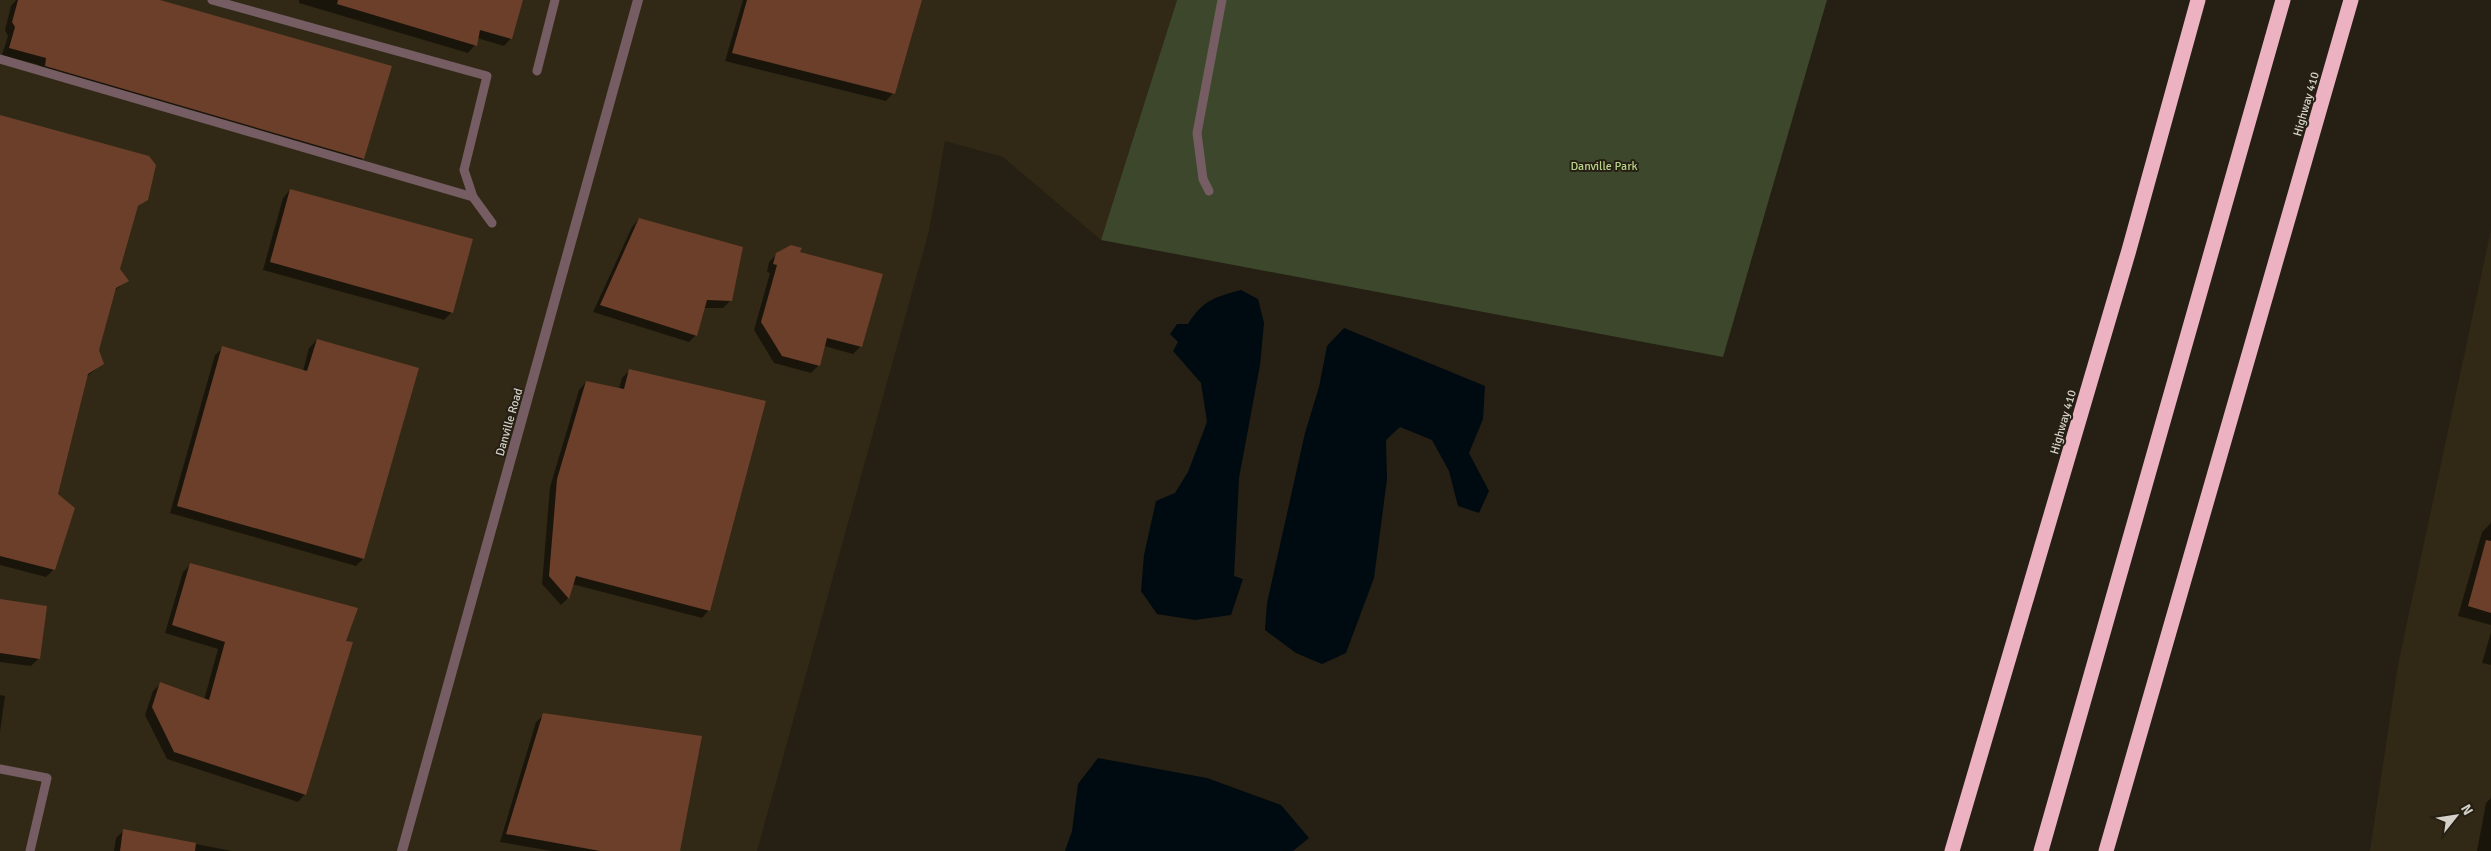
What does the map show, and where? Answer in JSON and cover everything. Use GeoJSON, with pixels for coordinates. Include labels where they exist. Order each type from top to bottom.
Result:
{"type":"FeatureCollection","features":[{"type":"Feature","properties":{"kind":"highway","name":"Highway 410"},"geometry":{"type":"LineString","coordinates":[[1952,851],[2129,250],[2198,0]]}},
{"type":"Feature","properties":{"kind":"highway"},"geometry":{"type":"LineString","coordinates":[[2041,851],[2283,0]]}},
{"type":"Feature","properties":{"kind":"highway","name":"Highway 410"},"geometry":{"type":"LineString","coordinates":[[2106,851],[2351,0]]}},
{"type":"Feature","properties":{"kind":"highway"},"geometry":{"type":"LineString","coordinates":[[2115,851],[2161,665]]}},
{"type":"Feature","properties":{"kind":"street","name":"Danville Road"},"geometry":{"type":"LineString","coordinates":[[402,851],[638,0]]}},
{"type":"Feature","properties":{"kind":"lane"},"geometry":{"type":"LineString","coordinates":[[212,0],[487,76],[464,170],[473,197],[492,223]]}},
{"type":"Feature","properties":{"kind":"lane"},"geometry":{"type":"LineString","coordinates":[[537,71],[556,0]]}},
{"type":"Feature","properties":{"kind":"lane"},"geometry":{"type":"LineString","coordinates":[[1209,191],[1203,178],[1197,133],[1222,0]]}},
{"type":"Feature","properties":{"kind":"lane"},"geometry":{"type":"LineString","coordinates":[[0,59],[473,197]]}},
{"type":"Feature","properties":{"kind":"lane"},"geometry":{"type":"LineString","coordinates":[[0,769],[47,778],[30,851]]}},
{"type":"Feature","properties":{"kind":"shaded area"},"geometry":{"type":"Polygon","coordinates":[[[0,0],[1177,0],[1101,240],[1003,157],[945,141],[929,231],[757,851],[0,851],[0,0]]]}},
{"type":"Feature","properties":{"kind":"shaded area"},"geometry":{"type":"Polygon","coordinates":[[[2491,230],[2491,851],[2370,851],[2398,665],[2491,230]]]}},
{"type":"Feature","properties":{"kind":"shaded area"},"geometry":{"type":"Polygon","coordinates":[[[1241,290],[1258,299],[1264,323],[1260,365],[1239,478],[1234,576],[1243,579],[1231,615],[1195,620],[1157,614],[1141,591],[1144,555],[1156,501],[1175,493],[1188,472],[1207,422],[1201,383],[1173,351],[1178,342],[1170,334],[1177,324],[1188,324],[1199,310],[1210,301],[1241,290]]]}},
{"type":"Feature","properties":{"kind":"shaded area"},"geometry":{"type":"Polygon","coordinates":[[[1344,328],[1485,386],[1483,419],[1469,453],[1489,491],[1479,513],[1458,506],[1449,471],[1432,440],[1400,427],[1386,440],[1387,479],[1374,578],[1346,653],[1322,664],[1296,653],[1265,630],[1267,603],[1305,433],[1319,387],[1327,346],[1344,328]]]}},
{"type":"Feature","properties":{"kind":"shaded area"},"geometry":{"type":"Polygon","coordinates":[[[1098,758],[1207,778],[1281,805],[1309,838],[1293,851],[1065,851],[1072,831],[1078,784],[1098,758]]]}},
{"type":"Feature","properties":{"kind":"green space","name":"Danville Park"},"geometry":{"type":"Polygon","coordinates":[[[1177,0],[1827,0],[1723,357],[1101,240],[1177,0]]]}},
{"type":"Feature","properties":{"kind":"building"},"geometry":{"type":"Polygon","coordinates":[[[18,0],[160,0],[392,66],[364,159],[45,66],[46,58],[9,48],[15,27],[12,22],[18,0]]]}},
{"type":"Feature","properties":{"kind":"building"},"geometry":{"type":"Polygon","coordinates":[[[338,0],[523,0],[512,39],[480,30],[477,46],[337,4],[338,0]]]}},
{"type":"Feature","properties":{"kind":"building"},"geometry":{"type":"Polygon","coordinates":[[[747,0],[922,0],[895,94],[732,53],[747,0]]]}},
{"type":"Feature","properties":{"kind":"building"},"geometry":{"type":"Polygon","coordinates":[[[0,115],[149,156],[156,165],[148,200],[138,206],[120,269],[129,281],[116,288],[99,350],[104,364],[88,374],[58,494],[75,508],[55,570],[0,556],[0,115]]]}},
{"type":"Feature","properties":{"kind":"building"},"geometry":{"type":"Polygon","coordinates":[[[290,189],[473,239],[453,313],[270,262],[290,189]]]}},
{"type":"Feature","properties":{"kind":"building"},"geometry":{"type":"Polygon","coordinates":[[[639,218],[743,247],[732,301],[707,300],[697,336],[600,305],[639,218]]]}},
{"type":"Feature","properties":{"kind":"building"},"geometry":{"type":"Polygon","coordinates":[[[791,245],[802,248],[800,252],[883,274],[862,347],[827,338],[820,366],[782,356],[761,322],[777,265],[773,264],[776,253],[791,245]]]}},
{"type":"Feature","properties":{"kind":"building"},"geometry":{"type":"Polygon","coordinates":[[[317,339],[419,368],[364,559],[177,506],[222,346],[307,371],[317,339]]]}},
{"type":"Feature","properties":{"kind":"building"},"geometry":{"type":"Polygon","coordinates":[[[629,369],[766,401],[710,611],[576,576],[569,599],[549,576],[557,479],[586,381],[624,389],[629,369]]]}},
{"type":"Feature","properties":{"kind":"building"},"geometry":{"type":"Polygon","coordinates":[[[2486,540],[2491,541],[2491,613],[2468,606],[2486,540]]]}},
{"type":"Feature","properties":{"kind":"building"},"geometry":{"type":"Polygon","coordinates":[[[190,563],[358,608],[346,641],[353,642],[306,795],[174,752],[152,707],[160,682],[209,700],[225,642],[172,625],[190,563]]]}},
{"type":"Feature","properties":{"kind":"building"},"geometry":{"type":"Polygon","coordinates":[[[0,599],[47,606],[40,659],[0,653],[0,599]]]}},
{"type":"Feature","properties":{"kind":"building"},"geometry":{"type":"Polygon","coordinates":[[[543,713],[702,736],[680,851],[600,851],[506,834],[543,713]]]}},
{"type":"Feature","properties":{"kind":"building"},"geometry":{"type":"Polygon","coordinates":[[[123,829],[196,843],[195,851],[120,851],[123,829]]]}}]}
